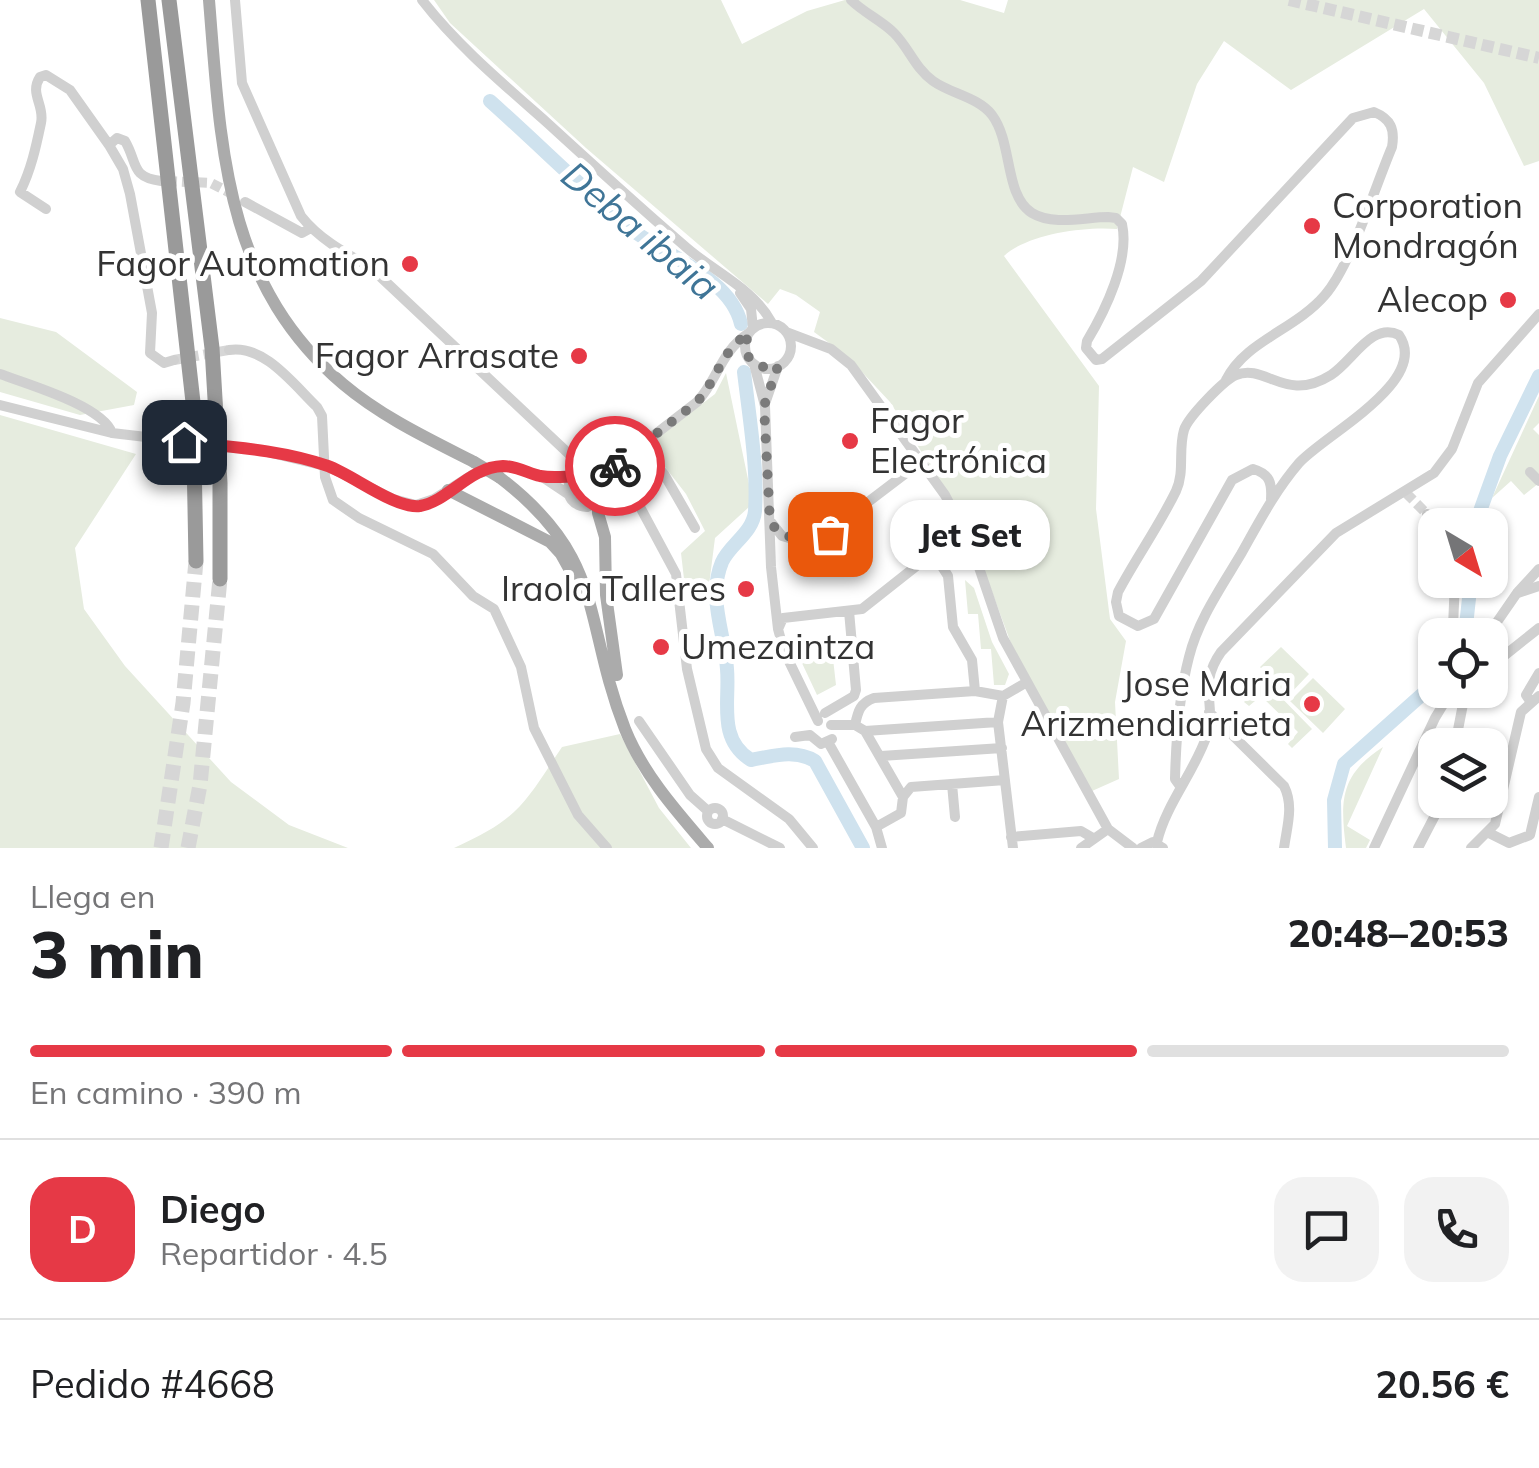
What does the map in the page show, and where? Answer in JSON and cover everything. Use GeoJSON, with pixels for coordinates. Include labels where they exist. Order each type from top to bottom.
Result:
{"type":"FeatureCollection","features":[{"type":"Feature","properties":{"kind":"highway"},"geometry":{"type":"LineString","coordinates":[[148,0],[192,402],[196,561]]}},
{"type":"Feature","properties":{"kind":"highway"},"geometry":{"type":"LineString","coordinates":[[169,0],[217,404],[220,579]]}},
{"type":"Feature","properties":{"kind":"main road"},"geometry":{"type":"LineString","coordinates":[[209,0],[222,152],[232,205],[252,262],[270,296],[304,343],[344,385],[396,420],[499,477],[542,513],[571,552],[596,614],[626,732],[655,783],[708,848]]}},
{"type":"Feature","properties":{"kind":"main road"},"geometry":{"type":"LineString","coordinates":[[448,490],[531,531],[561,554],[574,577],[610,678]]}},
{"type":"Feature","properties":{"kind":"main road"},"geometry":{"type":"LineString","coordinates":[[601,493],[606,595],[626,732]]}},
{"type":"Feature","properties":{"kind":"street"},"geometry":{"type":"LineString","coordinates":[[235,0],[242,83],[301,216],[311,228],[370,267],[593,474],[601,493]]}},
{"type":"Feature","properties":{"kind":"street"},"geometry":{"type":"LineString","coordinates":[[422,0],[491,72],[659,224],[754,298],[772,323],[818,343],[851,364],[910,444],[965,531],[995,622],[1108,828],[1137,848],[1150,842],[1160,845],[1180,786],[1204,742],[1209,712],[1208,679],[1221,652],[1336,532],[1434,473],[1452,449],[1478,383],[1539,314]]}},
{"type":"Feature","properties":{"kind":"street"},"geometry":{"type":"LineString","coordinates":[[851,0],[891,30],[931,80],[978,102],[990,113],[1006,141],[1015,187],[1029,210],[1048,218],[1116,218],[1124,230],[1122,244],[1102,312],[1086,348],[1096,360],[1201,280],[1354,118],[1374,112],[1388,120],[1393,128],[1392,147],[1334,285],[1306,315],[1254,347],[1186,425],[1180,482],[1118,592],[1119,616],[1138,626],[1154,619],[1232,480],[1253,469],[1264,472],[1270,480],[1271,499]]}},
{"type":"Feature","properties":{"kind":"street"},"geometry":{"type":"LineString","coordinates":[[46,210],[20,192],[31,170],[42,120],[34,92],[40,76],[51,76],[63,84],[123,170],[152,312],[150,353],[164,363],[174,360]]}},
{"type":"Feature","properties":{"kind":"street"},"geometry":{"type":"LineString","coordinates":[[108,145],[117,138],[125,142],[139,174],[160,181]]}},
{"type":"Feature","properties":{"kind":"street"},"geometry":{"type":"LineString","coordinates":[[245,202],[302,233],[311,228]]}},
{"type":"Feature","properties":{"kind":"street"},"geometry":{"type":"LineString","coordinates":[[729,281],[748,300],[751,331],[745,345],[764,406],[770,552],[778,629],[784,651],[822,717],[831,725],[860,728],[998,722]]}},
{"type":"Feature","properties":{"kind":"street"},"geometry":{"type":"LineString","coordinates":[[541,476],[609,470],[697,402],[708,390],[724,355],[751,331],[772,323]]}},
{"type":"Feature","properties":{"kind":"street"},"geometry":{"type":"LineString","coordinates":[[786,332],[790,343],[788,355]]}},
{"type":"Feature","properties":{"kind":"street"},"geometry":{"type":"LineString","coordinates":[[1180,786],[1175,768],[1189,656],[1209,611],[1289,474],[1328,436],[1364,414],[1403,364],[1406,349],[1399,335],[1382,332],[1335,373],[1314,385],[1289,386],[1254,372],[1241,372],[1225,381]]}},
{"type":"Feature","properties":{"kind":"street"},"geometry":{"type":"LineString","coordinates":[[764,406],[778,366],[800,347],[818,343]]}},
{"type":"Feature","properties":{"kind":"street"},"geometry":{"type":"LineString","coordinates":[[1254,347],[1254,372]]}},
{"type":"Feature","properties":{"kind":"street"},"geometry":{"type":"LineString","coordinates":[[228,350],[246,350],[263,358],[317,407],[322,416],[324,465],[333,500],[359,518],[433,554],[473,596],[496,612],[521,667],[534,728],[578,815],[607,848]]}},
{"type":"Feature","properties":{"kind":"street"},"geometry":{"type":"LineString","coordinates":[[720,366],[735,355],[766,368],[778,366]]}},
{"type":"Feature","properties":{"kind":"street"},"geometry":{"type":"LineString","coordinates":[[0,374],[84,406],[109,425],[112,433]]}},
{"type":"Feature","properties":{"kind":"street"},"geometry":{"type":"LineString","coordinates":[[0,405],[112,433],[260,450],[324,465],[421,506],[472,475],[495,467],[508,466],[541,476],[582,506],[601,493],[622,486]]}},
{"type":"Feature","properties":{"kind":"street"},"geometry":{"type":"LineString","coordinates":[[601,493],[640,446]]}},
{"type":"Feature","properties":{"kind":"street"},"geometry":{"type":"LineString","coordinates":[[640,446],[664,474],[695,528]]}},
{"type":"Feature","properties":{"kind":"street"},"geometry":{"type":"LineString","coordinates":[[770,522],[789,538],[830,534],[923,465]]}},
{"type":"Feature","properties":{"kind":"street"},"geometry":{"type":"LineString","coordinates":[[620,470],[622,486],[634,497],[672,561],[687,669],[706,749],[718,768],[790,818],[813,848]]}},
{"type":"Feature","properties":{"kind":"street"},"geometry":{"type":"LineString","coordinates":[[1530,472],[1539,481]]}},
{"type":"Feature","properties":{"kind":"street"},"geometry":{"type":"LineString","coordinates":[[568,495],[569,483],[576,474]]}},
{"type":"Feature","properties":{"kind":"street"},"geometry":{"type":"LineString","coordinates":[[1270,480],[1289,474]]}},
{"type":"Feature","properties":{"kind":"street"},"geometry":{"type":"LineString","coordinates":[[965,531],[931,549],[948,576],[953,627],[972,660],[974,691]]}},
{"type":"Feature","properties":{"kind":"street"},"geometry":{"type":"LineString","coordinates":[[770,552],[789,538]]}},
{"type":"Feature","properties":{"kind":"street"},"geometry":{"type":"LineString","coordinates":[[778,629],[783,618],[862,609],[924,560]]}},
{"type":"Feature","properties":{"kind":"street"},"geometry":{"type":"LineString","coordinates":[[1499,618],[1539,569]]}},
{"type":"Feature","properties":{"kind":"street"},"geometry":{"type":"LineString","coordinates":[[1516,593],[1539,586]]}},
{"type":"Feature","properties":{"kind":"street"},"geometry":{"type":"LineString","coordinates":[[831,725],[833,736],[828,742],[817,743],[810,735],[811,728],[822,717],[854,696],[856,690],[849,610]]}},
{"type":"Feature","properties":{"kind":"street"},"geometry":{"type":"LineString","coordinates":[[1508,653],[1539,628]]}},
{"type":"Feature","properties":{"kind":"street"},"geometry":{"type":"LineString","coordinates":[[1471,848],[1495,824],[1521,712],[1534,698],[1526,696],[1539,673]]}},
{"type":"Feature","properties":{"kind":"street"},"geometry":{"type":"LineString","coordinates":[[903,797],[881,756],[860,728],[859,708],[866,701],[974,691],[1003,696],[1027,682]]}},
{"type":"Feature","properties":{"kind":"street"},"geometry":{"type":"LineString","coordinates":[[1003,696],[998,722],[1012,842],[1076,831],[1092,838]]}},
{"type":"Feature","properties":{"kind":"street"},"geometry":{"type":"LineString","coordinates":[[1374,848],[1441,708]]}},
{"type":"Feature","properties":{"kind":"street"},"geometry":{"type":"LineString","coordinates":[[1209,712],[1275,775],[1290,798],[1284,848]]}},
{"type":"Feature","properties":{"kind":"street"},"geometry":{"type":"LineString","coordinates":[[638,722],[690,795],[708,812],[711,823],[722,819],[780,848]]}},
{"type":"Feature","properties":{"kind":"street"},"geometry":{"type":"LineString","coordinates":[[1204,742],[1214,734],[1229,733]]}},
{"type":"Feature","properties":{"kind":"street"},"geometry":{"type":"LineString","coordinates":[[796,736],[810,735]]}},
{"type":"Feature","properties":{"kind":"street"},"geometry":{"type":"LineString","coordinates":[[828,742],[876,827],[882,848]]}},
{"type":"Feature","properties":{"kind":"street"},"geometry":{"type":"LineString","coordinates":[[881,756],[1002,748]]}},
{"type":"Feature","properties":{"kind":"street"},"geometry":{"type":"LineString","coordinates":[[876,827],[901,813],[903,797],[911,787],[1005,780]]}},
{"type":"Feature","properties":{"kind":"street"},"geometry":{"type":"LineString","coordinates":[[952,784],[955,817]]}},
{"type":"Feature","properties":{"kind":"street"},"geometry":{"type":"LineString","coordinates":[[1489,833],[1510,843],[1530,835],[1539,797]]}},
{"type":"Feature","properties":{"kind":"street"},"geometry":{"type":"LineString","coordinates":[[1418,848],[1434,818]]}},
{"type":"Feature","properties":{"kind":"street"},"geometry":{"type":"LineString","coordinates":[[1081,848],[1108,828]]}},
{"type":"Feature","properties":{"kind":"shaded area"},"geometry":{"type":"Polygon","coordinates":[[[434,0],[721,0],[742,44],[807,11],[845,0],[960,0],[1004,13],[1008,0],[1539,0],[1539,161],[1524,166],[1484,83],[1424,9],[1291,90],[1224,41],[1197,84],[1164,182],[1133,167],[1117,229],[1057,233],[1027,242],[1004,256],[1099,386],[1096,509],[1110,619],[1126,641],[1115,702],[1119,779],[1092,791],[1012,646],[967,524],[890,402],[847,356],[814,332],[820,312],[780,289],[768,304],[586,148],[450,23],[434,0]]]}},
{"type":"Feature","properties":{"kind":"shaded area"},"geometry":{"type":"Polygon","coordinates":[[[0,318],[56,332],[137,392],[134,405],[80,415],[0,392],[0,318]]]}},
{"type":"Feature","properties":{"kind":"shaded area"},"geometry":{"type":"Polygon","coordinates":[[[726,373],[749,484],[749,507],[715,538],[708,593],[686,596],[681,553],[705,531],[686,494],[648,445],[715,394],[726,373]]]}},
{"type":"Feature","properties":{"kind":"shaded area"},"geometry":{"type":"Polygon","coordinates":[[[1539,396],[1539,423],[1533,429],[1539,435],[1539,483],[1524,495],[1511,481],[1492,498],[1539,396]]]}},
{"type":"Feature","properties":{"kind":"shaded area"},"geometry":{"type":"Polygon","coordinates":[[[0,415],[136,454],[75,548],[84,609],[125,666],[231,782],[289,825],[348,848],[0,848],[0,415]]]}},
{"type":"Feature","properties":{"kind":"shaded area"},"geometry":{"type":"Polygon","coordinates":[[[965,580],[974,588],[992,642],[1009,674],[1005,685],[994,685],[991,649],[981,649],[978,614],[968,614],[965,580]]]}},
{"type":"Feature","properties":{"kind":"shaded area"},"geometry":{"type":"Polygon","coordinates":[[[831,641],[836,685],[817,695],[793,644],[831,641]]]}},
{"type":"Feature","properties":{"kind":"shaded area"},"geometry":{"type":"Polygon","coordinates":[[[1281,647],[1309,674],[1287,697],[1260,667],[1281,647]]]}},
{"type":"Feature","properties":{"kind":"shaded area"},"geometry":{"type":"Polygon","coordinates":[[[1313,678],[1345,709],[1323,733],[1290,701],[1313,678]]]}},
{"type":"Feature","properties":{"kind":"shaded area"},"geometry":{"type":"Polygon","coordinates":[[[1265,681],[1312,729],[1292,748],[1288,744],[1298,732],[1261,696],[1249,706],[1244,702],[1265,681]]]}},
{"type":"Feature","properties":{"kind":"shaded area"},"geometry":{"type":"Polygon","coordinates":[[[620,734],[659,808],[691,848],[454,848],[493,828],[518,808],[562,747],[620,734]]]}},
{"type":"Feature","properties":{"kind":"shaded area"},"geometry":{"type":"Polygon","coordinates":[[[1383,747],[1347,826],[1370,840],[1366,848],[1346,848],[1346,790],[1358,768],[1383,747]]]}},
{"type":"Feature","properties":{"kind":"waterway","name":"Deba ibaia"},"geometry":{"type":"LineString","coordinates":[[490,101],[627,226],[710,280],[735,307],[741,324]]}},
{"type":"Feature","properties":{"kind":"waterway","name":"Deba ibaia"},"geometry":{"type":"LineString","coordinates":[[744,372],[754,459],[755,511],[750,526],[722,562],[716,589],[726,656],[729,730],[740,751],[751,760],[792,754],[815,761],[863,848]]}},
{"type":"Feature","properties":{"kind":"waterway"},"geometry":{"type":"LineString","coordinates":[[1481,508],[1500,456],[1539,376]]}},
{"type":"Feature","properties":{"kind":"waterway"},"geometry":{"type":"LineString","coordinates":[[1467,618],[1469,598]]}},
{"type":"Feature","properties":{"kind":"waterway"},"geometry":{"type":"LineString","coordinates":[[1335,848],[1334,800],[1344,764],[1418,698]]}},
{"type":"Feature","properties":{"kind":"tunnel"},"geometry":{"type":"LineString","coordinates":[[1289,0],[1539,58]]}},
{"type":"Feature","properties":{"kind":"tunnel"},"geometry":{"type":"LineString","coordinates":[[167,181],[211,183],[236,196]]}},
{"type":"Feature","properties":{"kind":"tunnel"},"geometry":{"type":"LineString","coordinates":[[174,360],[229,350]]}},
{"type":"Feature","properties":{"kind":"tunnel"},"geometry":{"type":"LineString","coordinates":[[1406,493],[1421,508]]}},
{"type":"Feature","properties":{"kind":"tunnel"},"geometry":{"type":"LineString","coordinates":[[161,848],[183,703],[196,561]]}},
{"type":"Feature","properties":{"kind":"tunnel"},"geometry":{"type":"LineString","coordinates":[[188,848],[200,785],[220,579]]}},
{"type":"Feature","properties":{"kind":"way so far"},"geometry":{"type":"LineString","coordinates":[[615,466],[697,402],[708,390],[724,355],[749,333],[745,349],[750,361],[760,367],[778,366],[764,406],[770,522],[777,532],[789,538],[822,538],[830,534]]}},
{"type":"Feature","properties":{"kind":"place","name":"Corporation Mondragón"},"geometry":{"type":"Point","coordinates":[1312,226]}},
{"type":"Feature","properties":{"kind":"place","name":"Fagor Automation"},"geometry":{"type":"Point","coordinates":[410,264]}},
{"type":"Feature","properties":{"kind":"place","name":"Alecop"},"geometry":{"type":"Point","coordinates":[1508,300]}},
{"type":"Feature","properties":{"kind":"place","name":"Fagor Arrasate"},"geometry":{"type":"Point","coordinates":[579,356]}},
{"type":"Feature","properties":{"kind":"place","name":"Fagor Electrónica"},"geometry":{"type":"Point","coordinates":[850,441]}},
{"type":"Feature","properties":{"kind":"place","name":"Jet Set"},"geometry":{"type":"Point","coordinates":[830,534]}},
{"type":"Feature","properties":{"kind":"place","name":"Iraola Talleres"},"geometry":{"type":"Point","coordinates":[746,589]}},
{"type":"Feature","properties":{"kind":"place","name":"Umezaintza"},"geometry":{"type":"Point","coordinates":[661,647]}},
{"type":"Feature","properties":{"kind":"place","name":"Jose Maria Arizmendiarrieta"},"geometry":{"type":"Point","coordinates":[1312,704]}},
{"type":"Feature","properties":{"kind":"route"},"geometry":{"type":"LineString","coordinates":[[184,442],[260,450],[324,465],[416,506],[472,475],[495,467],[559,477],[582,472],[594,474],[615,466]]}}]}
